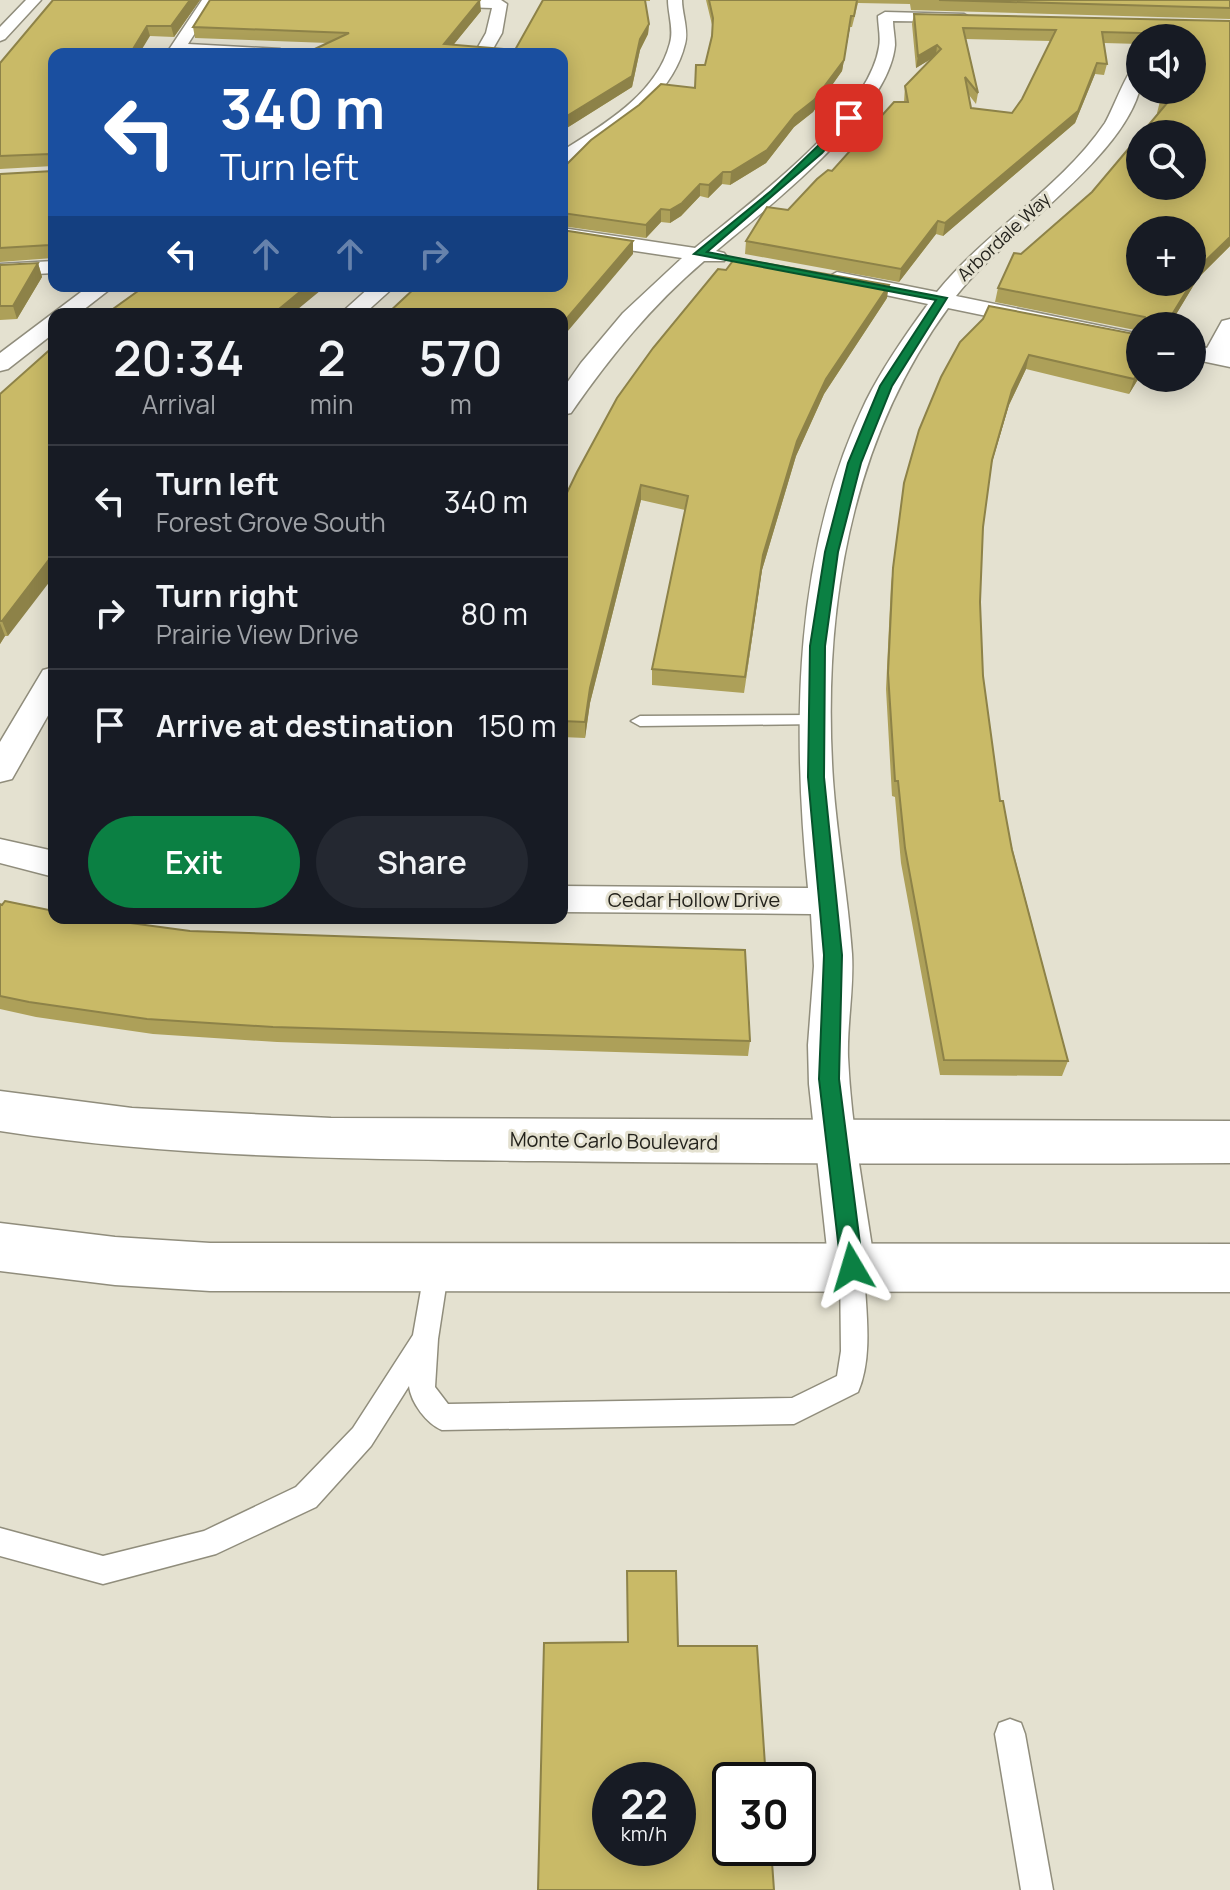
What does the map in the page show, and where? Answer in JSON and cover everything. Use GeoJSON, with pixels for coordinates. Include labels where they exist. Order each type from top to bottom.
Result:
{"type":"FeatureCollection","features":[{"type":"Feature","properties":{"kind":"main road","name":"Monte Carlo Boulevard"},"geometry":{"type":"LineString","coordinates":[[0,1111],[109,1127],[246,1137],[836,1143],[1230,1142]]}},
{"type":"Feature","properties":{"kind":"main road"},"geometry":{"type":"LineString","coordinates":[[2,1252],[210,1267],[1230,1268]]}},
{"type":"Feature","properties":{"kind":"street"},"geometry":{"type":"LineString","coordinates":[[0,36],[34,0]]}},
{"type":"Feature","properties":{"kind":"street"},"geometry":{"type":"LineString","coordinates":[[178,48],[209,0]]}},
{"type":"Feature","properties":{"kind":"street"},"geometry":{"type":"LineString","coordinates":[[373,0],[500,4],[494,33],[485,48]]}},
{"type":"Feature","properties":{"kind":"street"},"geometry":{"type":"LineString","coordinates":[[568,155],[609,127],[657,84],[671,63],[678,41],[675,0]]}},
{"type":"Feature","properties":{"kind":"street"},"geometry":{"type":"LineString","coordinates":[[568,400],[639,309],[699,254],[774,193],[819,152],[849,118],[881,62],[888,38],[885,16],[975,18]]}},
{"type":"Feature","properties":{"kind":"street","name":"Arbordale Way"},"geometry":{"type":"LineString","coordinates":[[852,1267],[829,1079],[833,977],[814,720],[823,601],[831,552],[848,485],[886,386],[942,298],[996,240],[1091,154],[1126,101]]}},
{"type":"Feature","properties":{"kind":"street"},"geometry":{"type":"LineString","coordinates":[[568,235],[742,261]]}},
{"type":"Feature","properties":{"kind":"street"},"geometry":{"type":"LineString","coordinates":[[0,270],[48,267]]}},
{"type":"Feature","properties":{"kind":"street"},"geometry":{"type":"LineString","coordinates":[[813,274],[1126,338]]}},
{"type":"Feature","properties":{"kind":"street"},"geometry":{"type":"LineString","coordinates":[[72,308],[95,292]]}},
{"type":"Feature","properties":{"kind":"street"},"geometry":{"type":"LineString","coordinates":[[358,308],[377,292]]}},
{"type":"Feature","properties":{"kind":"street"},"geometry":{"type":"LineString","coordinates":[[1212,356],[1230,326]]}},
{"type":"Feature","properties":{"kind":"street"},"geometry":{"type":"LineString","coordinates":[[0,364],[48,327]]}},
{"type":"Feature","properties":{"kind":"street"},"geometry":{"type":"LineString","coordinates":[[0,771],[48,687]]}},
{"type":"Feature","properties":{"kind":"street"},"geometry":{"type":"LineString","coordinates":[[0,851],[48,863]]}},
{"type":"Feature","properties":{"kind":"street","name":"Cedar Hollow Drive"},"geometry":{"type":"LineString","coordinates":[[568,899],[827,901]]}},
{"type":"Feature","properties":{"kind":"lane"},"geometry":{"type":"LineString","coordinates":[[640,721],[814,720]]}},
{"type":"Feature","properties":{"kind":"lane"},"geometry":{"type":"LineString","coordinates":[[437,1267],[425,1339],[422,1391],[442,1417],[794,1411],[849,1383],[854,1351],[852,1267]]}},
{"type":"Feature","properties":{"kind":"lane"},"geometry":{"type":"LineString","coordinates":[[0,1542],[103,1570],[206,1544],[306,1497],[362,1437],[425,1339]]}},
{"type":"Feature","properties":{"kind":"lane"},"geometry":{"type":"LineString","coordinates":[[1010,1734],[1037,1890]]}},
{"type":"Feature","properties":{"kind":"building"},"geometry":{"type":"Polygon","coordinates":[[[53,0],[190,0],[171,26],[147,26],[134,48],[48,48],[48,154],[0,156],[0,63],[53,0]]]}},
{"type":"Feature","properties":{"kind":"building"},"geometry":{"type":"Polygon","coordinates":[[[210,0],[480,0],[444,44],[491,48],[317,48],[349,33],[193,27],[210,0]]]}},
{"type":"Feature","properties":{"kind":"building"},"geometry":{"type":"Polygon","coordinates":[[[543,0],[645,0],[649,24],[640,39],[632,76],[568,115],[568,48],[516,48],[543,0]]]}},
{"type":"Feature","properties":{"kind":"building"},"geometry":{"type":"Polygon","coordinates":[[[709,0],[857,0],[854,16],[851,16],[844,60],[814,100],[795,115],[767,150],[731,172],[723,172],[709,185],[700,184],[682,203],[670,210],[661,209],[646,225],[568,214],[568,163],[591,140],[639,105],[661,84],[695,88],[696,65],[705,65],[713,18],[709,0]]]}},
{"type":"Feature","properties":{"kind":"building"},"geometry":{"type":"Polygon","coordinates":[[[939,0],[1230,0],[1230,8],[939,0]]]}},
{"type":"Feature","properties":{"kind":"building"},"geometry":{"type":"Polygon","coordinates":[[[914,14],[1230,21],[1230,237],[1206,260],[1206,216],[1126,216],[1126,296],[1183,296],[1174,312],[1126,313],[998,288],[1014,253],[1021,254],[1092,192],[1126,152],[1126,200],[1206,200],[1206,120],[1153,120],[1166,104],[1206,104],[1206,24],[1126,24],[1126,33],[1102,32],[1107,64],[1097,63],[1078,111],[945,223],[938,221],[901,269],[746,241],[767,207],[788,210],[817,179],[828,170],[832,171],[894,102],[908,102],[905,86],[941,49],[937,45],[918,56],[914,14]],[[963,28],[978,93],[965,77],[971,108],[1012,113],[1056,30],[963,28]]]}},
{"type":"Feature","properties":{"kind":"building"},"geometry":{"type":"Polygon","coordinates":[[[48,171],[48,245],[0,248],[0,174],[48,171]]]}},
{"type":"Feature","properties":{"kind":"building"},"geometry":{"type":"Polygon","coordinates":[[[568,231],[633,241],[568,317],[568,308],[393,308],[411,292],[568,292],[568,231]]]}},
{"type":"Feature","properties":{"kind":"building"},"geometry":{"type":"Polygon","coordinates":[[[735,258],[889,285],[826,379],[797,441],[763,555],[745,677],[652,669],[688,496],[641,485],[590,688],[585,722],[568,721],[568,491],[617,398],[653,348],[718,269],[726,270],[735,258]]]}},
{"type":"Feature","properties":{"kind":"building"},"geometry":{"type":"Polygon","coordinates":[[[38,263],[13,306],[0,306],[0,265],[38,263]]]}},
{"type":"Feature","properties":{"kind":"building"},"geometry":{"type":"Polygon","coordinates":[[[137,292],[300,292],[280,308],[114,308],[137,292]]]}},
{"type":"Feature","properties":{"kind":"building"},"geometry":{"type":"Polygon","coordinates":[[[989,306],[1126,332],[1126,377],[1029,355],[1012,390],[992,460],[983,527],[980,602],[983,676],[1000,801],[1003,801],[1012,850],[1068,1061],[944,1060],[905,848],[898,781],[895,781],[888,673],[893,568],[904,483],[919,430],[941,377],[960,342],[983,319],[989,306]]]}},
{"type":"Feature","properties":{"kind":"building"},"geometry":{"type":"Polygon","coordinates":[[[48,351],[48,561],[2,621],[0,621],[0,394],[48,351]]]}},
{"type":"Feature","properties":{"kind":"building"},"geometry":{"type":"Polygon","coordinates":[[[5,901],[48,910],[48,924],[138,924],[190,931],[745,950],[750,1041],[273,1027],[147,1019],[29,1002],[0,996],[2,905],[5,901]]]}},
{"type":"Feature","properties":{"kind":"building"},"geometry":{"type":"Polygon","coordinates":[[[627,1571],[676,1571],[678,1646],[757,1646],[765,1762],[712,1762],[712,1866],[772,1866],[774,1890],[538,1890],[544,1643],[628,1642],[627,1571]]]}},
{"type":"Feature","properties":{"kind":"route"},"geometry":{"type":"LineString","coordinates":[[849,118],[819,152],[774,193],[699,254],[942,298],[886,386],[855,463],[831,552],[818,646],[814,720],[816,777],[833,955],[829,1079],[852,1267]]}}]}
